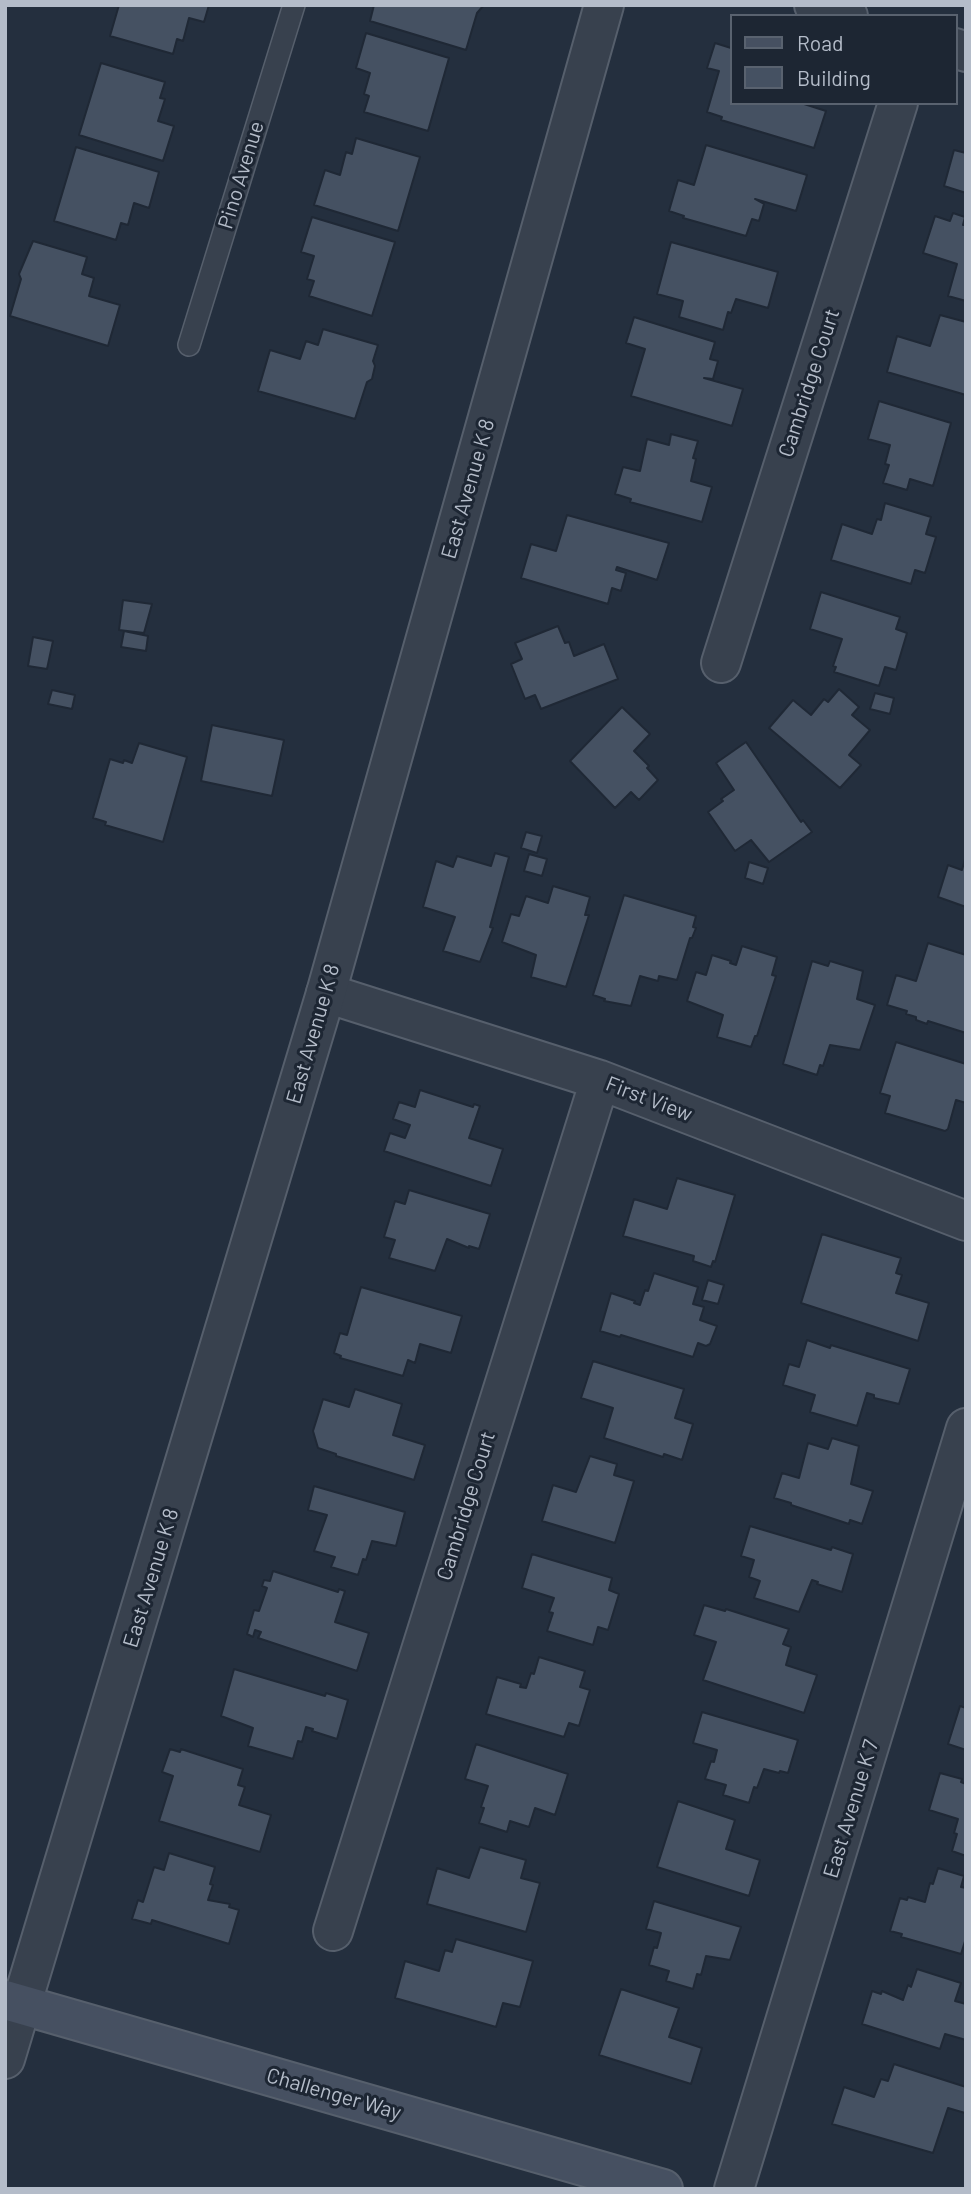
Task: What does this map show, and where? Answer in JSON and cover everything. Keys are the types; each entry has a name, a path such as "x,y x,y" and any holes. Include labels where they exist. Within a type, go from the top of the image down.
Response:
{"main road":[{"name":"Challenger Way","path":"14,2002 663,2189"}],"street":[{"name":"East Avenue K 8","path":"5,2059 14,2002 326,993 604,5"},
{"path":"814,5 842,14"},
{"name":"Cambridge Court","path":"720,663 897,105"},
{"name":"First View","path":"326,993 600,1080 966,1222"},
{"name":"Cambridge Court","path":"333,1931 600,1080"},
{"name":"East Avenue K 7","path":"734,2189 955,1505 966,1428"}],"lane":[{"name":"Pino Avenue","path":"189,345 294,5"}],"building":[{"path":"119,5 209,5 204,22 189,18 183,41 177,39 173,54 110,36"},
{"path":"374,5 484,5 477,13 466,50 370,21"},
{"path":"366,33 449,58 428,131 364,112 369,96 364,94 370,73 356,68"},
{"path":"715,43 730,48 730,105 807,105 826,111 814,148 721,120 722,117 707,112 719,71 707,68"},
{"path":"101,63 165,82 160,98 165,99 158,121 174,126 163,161 79,135"},
{"path":"356,138 420,157 398,231 314,205 325,170 340,175 346,152 352,154"},
{"path":"706,145 807,175 796,211 755,199 764,204 759,221 752,219 746,236 683,218 684,216 669,211 678,180 694,185"},
{"path":"76,147 159,172 149,208 134,203 128,225 121,223 116,240 54,221"},
{"path":"954,150 966,153 966,193 944,186"},
{"path":"953,213 965,217 966,301 948,296 957,264 923,253 935,216 950,221"},
{"path":"312,217 395,242 372,316 309,296 314,281 307,279 314,256 301,252"},
{"path":"33,241 87,257 82,274 94,278 89,296 120,305 108,346 10,316 21,279 19,274"},
{"path":"671,242 778,272 768,308 736,299 731,313 728,312 723,330 679,317 683,301 657,294"},
{"path":"940,315 966,322 966,395 887,372 897,336 930,346"},
{"path":"634,317 715,342 710,359 718,361 713,379 704,378 743,389 732,426 631,396 645,349 626,343"},
{"path":"323,329 378,345 373,361 375,366 372,379 367,382 355,419 258,391 270,350 300,359 306,341 318,345"},
{"path":"879,401 951,423 933,486 910,479 907,490 883,483 889,465 885,464 890,445 868,439"},
{"path":"671,434 698,441 691,481 712,487 702,522 630,502 631,499 615,494 623,467 640,471 647,439 669,445"},
{"path":"885,503 931,517 926,534 936,537 925,573 915,570 911,584 831,560 842,524 872,534 877,519 881,520"},
{"path":"567,515 669,543 657,580 617,567 616,570 626,573 621,591 612,588 608,604 521,578 531,544 556,551"},
{"path":"821,592 900,617 896,629 907,633 896,670 885,667 879,686 834,672 836,667 833,666 842,639 810,629"},
{"path":"123,600 152,604 144,633 119,630"},
{"path":"558,626 565,643 569,642 574,656 604,644 618,679 541,709 535,695 525,699 511,664 522,659 515,643"},
{"path":"124,631 148,636 146,651 121,647"},
{"path":"33,637 53,641 47,669 28,666"},
{"path":"839,689 859,707 852,715 870,730 849,755 861,765 840,788 769,728 793,700 811,715 824,699 828,702"},
{"path":"52,690 75,695 72,709 48,704"},
{"path":"875,693 894,698 890,714 870,709"},
{"path":"622,707 650,734 634,751 658,780 639,800 631,792 615,808 570,761"},
{"path":"212,725 284,740 272,796 201,781"},
{"path":"746,742 801,822 803,820 812,832 769,862 751,840 735,851 708,812 734,790 716,763"},
{"path":"139,743 187,757 163,842 105,825 106,822 93,818 110,759 132,763"},
{"path":"526,832 542,836 537,853 521,848"},
{"path":"495,853 509,857 490,927 493,928 480,962 443,951 455,917 423,907 436,861 453,867 457,856 491,866"},
{"path":"529,854 547,859 542,876 524,871"},
{"path":"966,856 966,907 938,897 948,865 962,870"},
{"path":"749,862 768,868 763,884 745,878"},
{"path":"553,886 590,897 585,915 589,915 566,987 531,977 536,955 502,942 511,914 519,916 526,896 548,903"},
{"path":"624,895 696,916 693,927 696,928 690,938 677,980 659,976 658,981 640,976 631,1006 604,1001 605,999 593,995"},
{"path":"928,943 966,955 966,1033 928,1021 927,1024 906,1014 907,1011 887,1005 896,975 916,981"},
{"path":"742,946 777,957 772,975 776,976 751,1047 717,1037 723,1015 687,1001 696,972 706,975 712,955 736,965"},
{"path":"812,961 828,966 830,961 863,971 857,999 875,1005 860,1050 830,1045 817,1075 783,1064"},
{"path":"896,1042 966,1064 966,1103 956,1100 948,1129 945,1131 885,1113 890,1096 880,1093"},
{"path":"420,1090 473,1107 474,1104 480,1106 469,1138 503,1149 491,1186 384,1151 390,1133 405,1138 410,1125 393,1119 399,1102 415,1107"},
{"path":"677,1178 735,1195 715,1262 713,1261 711,1267 693,1261 694,1256 623,1236 634,1199 667,1209"},
{"path":"409,1190 490,1214 479,1249 447,1239 435,1271 389,1258 395,1240 384,1237 395,1201 405,1204"},
{"path":"822,1234 901,1258 896,1273 902,1275 896,1293 929,1303 918,1341 801,1303"},
{"path":"654,1273 698,1287 693,1304 704,1307 700,1320 717,1326 710,1344 706,1346 698,1343 693,1357 600,1331 611,1293 640,1305"},
{"path":"708,1280 724,1285 718,1304 702,1300"},
{"path":"361,1287 462,1316 451,1353 420,1344 415,1363 408,1360 403,1376 340,1358 341,1356 334,1353 340,1333 347,1335"},
{"path":"807,1340 910,1369 899,1404 874,1398 874,1395 867,1393 857,1426 810,1412 815,1395 783,1385 789,1364 799,1367"},
{"path":"593,1361 684,1389 675,1418 693,1424 682,1460 664,1454 663,1457 604,1438 613,1408 581,1398"},
{"path":"355,1389 402,1404 393,1435 425,1445 414,1480 318,1448 313,1431 323,1399 349,1407"},
{"path":"832,1438 859,1446 851,1484 873,1491 862,1524 850,1520 849,1524 774,1498 782,1473 799,1478 808,1443 828,1449"},
{"path":"590,1456 617,1464 614,1475 634,1481 615,1543 542,1521 553,1485 576,1492"},
{"path":"314,1486 405,1512 396,1546 372,1541 358,1575 331,1567 335,1557 314,1551 327,1515 308,1510"},
{"path":"750,1526 853,1554 842,1592 812,1580 799,1612 754,1598 760,1581 749,1577 754,1560 741,1556"},
{"path":"532,1554 612,1578 609,1590 619,1594 608,1630 598,1627 593,1645 547,1631 553,1613 549,1612 554,1598 522,1588"},
{"path":"273,1571 338,1592 339,1589 345,1591 335,1622 369,1633 357,1671 258,1638 261,1632 255,1630 253,1637 247,1634 254,1610 259,1611 267,1588 262,1586 264,1580 270,1581"},
{"path":"704,1605 725,1611 726,1609 789,1629 783,1644 791,1647 786,1665 817,1675 804,1713 703,1680 716,1642 694,1635"},
{"path":"539,1657 585,1671 580,1687 590,1690 579,1726 569,1723 564,1737 486,1714 497,1677 526,1688"},
{"path":"234,1669 325,1696 326,1693 348,1700 337,1739 306,1727 302,1742 298,1741 293,1759 248,1746 253,1728 221,1716"},
{"path":"960,1706 966,1708 966,1750 948,1744"},
{"path":"702,1712 798,1740 788,1773 764,1769 749,1803 723,1795 726,1785 705,1779 717,1750 693,1743"},
{"path":"476,1744 568,1774 555,1815 535,1808 529,1827 510,1821 507,1832 479,1823 488,1786 465,1779"},
{"path":"170,1749 180,1752 181,1749 243,1769 238,1785 245,1787 239,1805 271,1815 260,1852 159,1821 173,1776 162,1772"},
{"path":"940,1773 962,1779 961,1782 966,1784 966,1856 952,1851 958,1819 929,1810"},
{"path":"678,1801 735,1820 726,1849 760,1860 749,1896 657,1867"},
{"path":"480,1847 526,1860 521,1878 540,1883 526,1932 427,1904 437,1868 469,1878"},
{"path":"169,1853 215,1867 208,1900 230,1904 229,1907 239,1910 229,1944 152,1920 151,1924 132,1919 138,1900 143,1902 154,1867 164,1870"},
{"path":"938,1868 964,1876 961,1887 966,1888 966,1938 961,1954 901,1937 902,1934 890,1931 900,1898 907,1900 908,1897 925,1902 930,1883 933,1884"},
{"path":"654,1901 741,1927 730,1960 706,1956 701,1975 697,1974 693,1989 666,1981 669,1971 649,1965 661,1933 646,1929"},
{"path":"456,1939 533,1961 520,2007 503,2003 496,2027 395,1998 405,1961 439,1971 445,1950 452,1952"},
{"path":"917,1969 961,1983 955,2001 966,2004 966,2040 945,2034 940,2049 862,2024 872,1991 881,1994 882,1991 903,2000"},
{"path":"621,1989 679,2008 669,2037 702,2048 691,2084 599,2055"},
{"path":"894,2064 966,2087 965,2113 948,2108 933,2153 832,2124 844,2087 874,2097 881,2079 888,2081"}]}
